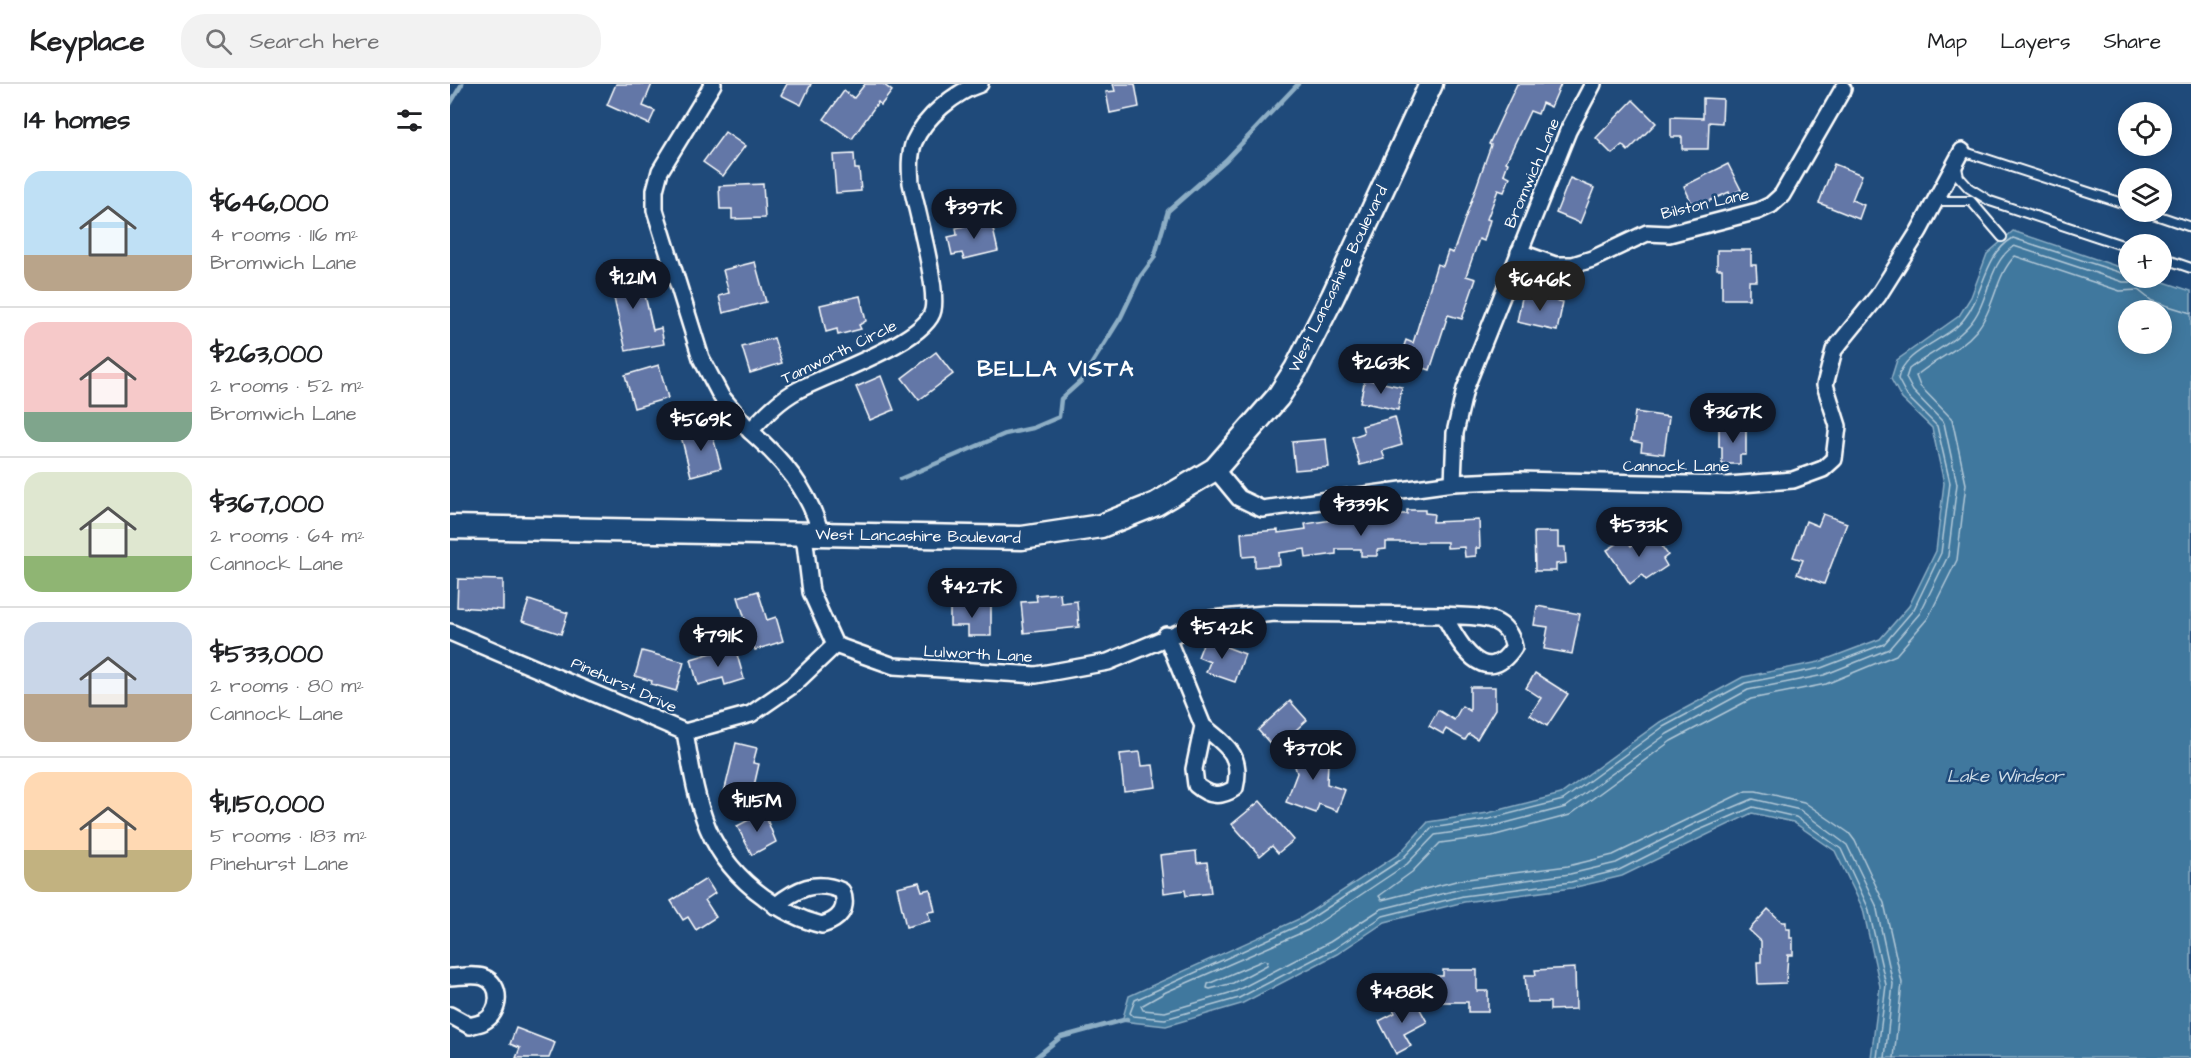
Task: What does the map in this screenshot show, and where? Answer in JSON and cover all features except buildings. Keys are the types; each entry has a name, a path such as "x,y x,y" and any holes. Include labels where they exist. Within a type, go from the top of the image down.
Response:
{"main road":[{"name":"West Lancashire Boulevard","path":"450,527 1022,538 1101,526 1156,504 1215,469 1278,397 1296,369 1333,296 1431,84"}],"street":[{"path":"713,84 660,171 655,190 655,210 701,358 721,396 750,431 790,470 818,522 812,535 811,592 835,645"},
{"name":"Tamworth Circle","path":"750,431 776,403 797,390 911,337 930,320 934,297 911,183 910,165 914,142 932,117 948,102 966,89 980,84"},
{"name":"Bromwich Lane","path":"1453,483 1455,433 1465,389 1568,131 1593,84"},
{"name":"Bilston Lane","path":"1519,252 1554,265 1573,265 1592,259 1647,233 1669,234 1758,211 1771,205 1782,195 1843,89"},
{"name":"Cannock Lane","path":"1215,469 1239,498 1262,509 1453,483 1519,480 1728,485 1793,480 1823,469 1834,459 1838,426 1825,385 1834,350 1878,296 1959,156"},
{"name":"Lulworth Lane","path":"835,645 894,666 1036,675 1108,662 1166,635 1211,619 1275,613 1444,615 1488,619 1502,623 1511,634 1514,647 1506,659 1496,665 1478,663 1468,654 1444,615"},
{"name":"Pinehurst Drive","path":"450,632 686,732 751,714 793,685 835,645"},
{"path":"1166,635 1203,726"},
{"path":"686,732 695,794 715,846 739,879 775,906"},
{"path":"450,977 483,977 495,985 498,995 494,1010 484,1022 470,1026 450,1016"}],"lane":[{"path":"2118,202 1959,156 1959,177 1969,188 1990,201 2118,244"},
{"path":"1935,201 1971,201 2002,237"},
{"path":"2172,221 2191,227"},
{"path":"2172,261 2191,268"}],"water":[{"name":"Lake Windsor","path":"2013,231 2118,267 2118,288 2172,288 2172,285 2191,291 2191,1058 1871,1058 1880,986 1863,909 1835,851 1793,822 1752,813 1622,876 1572,888 1464,902 1385,922 1337,954 1241,1004 1166,1026 1122,1021 1129,996 1301,918 1399,854 1428,822 1488,813 1561,794 1660,722 1743,677 1819,662 1880,639 1909,606 1936,551 1944,483 1932,428 1902,399 1891,379 1897,360 1959,316 1971,297 1987,254"}],"waterway":[{"path":"450,104 462,84"},
{"path":"900,479 1005,434 1033,428 1059,417 1061,399 1081,381 1121,317 1140,277 1154,258 1168,211 1226,160 1298,84"},
{"path":"1035,1058 1061,1037 1127,1019"}],"district":[{"name":"BELLA VISTA","path":"1056,369"}]}
